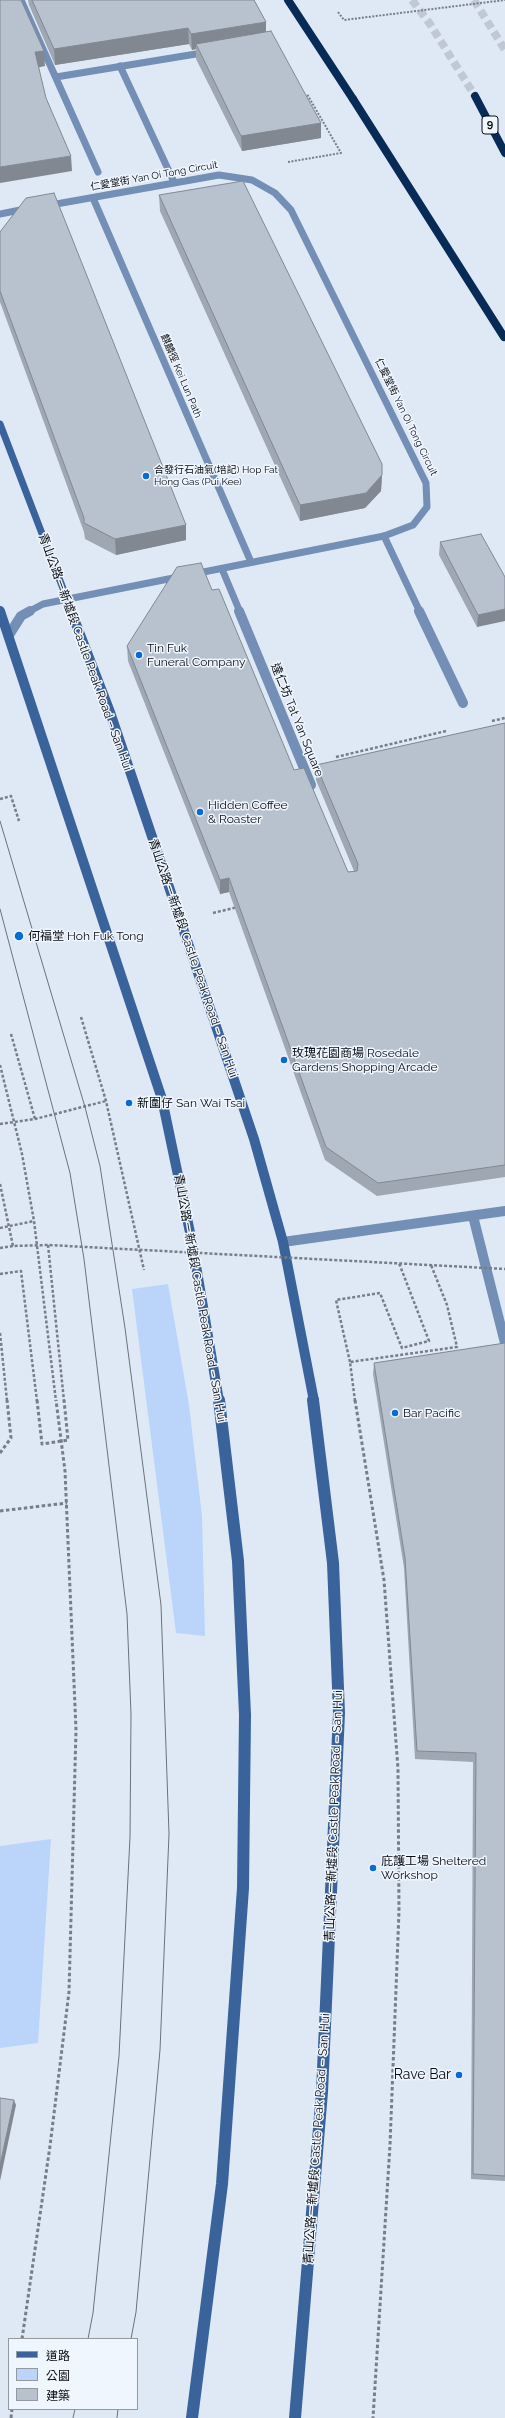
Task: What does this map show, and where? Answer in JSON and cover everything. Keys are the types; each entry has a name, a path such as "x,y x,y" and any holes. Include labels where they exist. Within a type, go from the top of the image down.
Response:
{"highway":[{"path":"288,0 353,98 504,337"},
{"name":"9","path":"475,96 505,154"}],"main road":[{"name":"青山公路－新墟段 Castle Peak Road – San Hui","path":"0,424 110,712 254,1139 283,1242 316,1412 333,1563 339,1713 322,2092 295,2418"},
{"name":"青山公路－新墟段 Castle Peak Road – San Hui","path":"0,610 162,1099 192,1242 218,1390 238,1561 246,1714 243,1888 222,2184 192,2418"}],"street":[{"path":"21,0 98,172"},
{"path":"56,77 214,51"},
{"path":"120,66 174,182"},
{"name":"仁愛堂街 Yan Oi Tong Circuit","path":"0,214 219,175 252,180 275,193 291,210 426,483 427,506 413,525 384,536 43,604 21,616 9,635"},
{"name":"麒麟徑 Kei Lun Path","path":"93,198 251,562"},
{"path":"384,536 463,703"},
{"name":"達仁坊 Tat Yan Square","path":"222,568 315,794"},
{"path":"283,1242 505,1211"},
{"path":"473,1216 505,1343"}],"path":[{"path":"336,9 344,20 504,0"},
{"path":"287,162 341,153 306,91"},
{"path":"486,722 505,718"},
{"path":"302,765 450,730"},
{"path":"0,799 12,796 18,821"},
{"path":"213,913 244,906"},
{"path":"81,1017 106,1101 130,1201 144,1270"},
{"path":"11,1034 36,1119"},
{"path":"0,1065 15,1121 34,1221 65,1471 76,1730 69,1992 50,2146 22,2338"},
{"path":"0,1124 36,1119 106,1101"},
{"path":"0,1184 12,1246"},
{"path":"0,1228 34,1221"},
{"path":"0,1274 21,1271 42,1444 68,1440 48,1245"},
{"path":"0,1248 12,1246 48,1245 505,1269"},
{"path":"373,2418 390,2145 399,1911 398,1769 384,1580 357,1420 350,1362 336,1300 380,1292 402,1348 429,1341 399,1263"},
{"path":"350,1362 456,1347 447,1306 431,1265"},
{"path":"0,1333 11,1438 0,1453"},
{"path":"0,1511 67,1503"}],"green space":[{"path":"168,1284 189,1405 202,1516 205,1636 176,1633 132,1289"},
{"path":"51,1839 38,2043 0,2048 0,1846"}],"building":[{"path":"0,0 21,0 44,51 35,52 46,98 71,156 0,167"},
{"path":"32,0 254,0 266,22 191,34 188,28 54,49"},
{"path":"271,31 321,123 241,136 196,44"},
{"path":"243,181 382,464 382,475 366,493 300,505 159,195"},
{"path":"54,193 186,525 115,539 84,523 84,518 0,291 0,232 26,198"},
{"path":"481,534 505,577 505,609 478,615 440,542"},
{"path":"201,563 212,590 219,589 294,770 304,768 348,872 357,871 358,864 316,765 505,723 505,1165 378,1183 326,1147 229,878 220,880 127,646 177,567"},
{"path":"505,1343 505,2176 473,2174 476,1753 417,1751 405,1558 374,1363"},
{"path":"0,2098 14,2100 0,2165"}],"tunnel":[{"path":"412,0 430,24 475,96"},
{"path":"474,0 505,50"}],"tram line":[{"path":"0,821 85,1107 100,1166 125,1328 161,1605 169,1834 160,2050 136,2312 131,2338"},
{"path":"0,909 70,1173 84,1259 127,1614 131,1714 130,1837 119,2056 93,2313 88,2338"},
{"path":"73,2418 75,2410"},
{"path":"117,2418 118,2410"}],"place":[{"name":"合發行石油氣(培記) Hop Fat Hong Gas (Pui Kee)","path":"146,476"},
{"name":"Tin Fuk Funeral Company","path":"139,655"},
{"name":"Hidden Coffee & Roaster","path":"200,812"},
{"name":"何福堂 Hoh Fuk Tong","path":"19,936"},
{"name":"玫瑰花園商場 Rosedale Gardens Shopping Arcade","path":"284,1060"},
{"name":"新圍仔 San Wai Tsai","path":"129,1103"},
{"name":"Bar Pacific","path":"395,1413"},
{"name":"庇護工場 Sheltered Workshop","path":"373,1868"},
{"name":"Rave Bar","path":"459,2075"}]}
